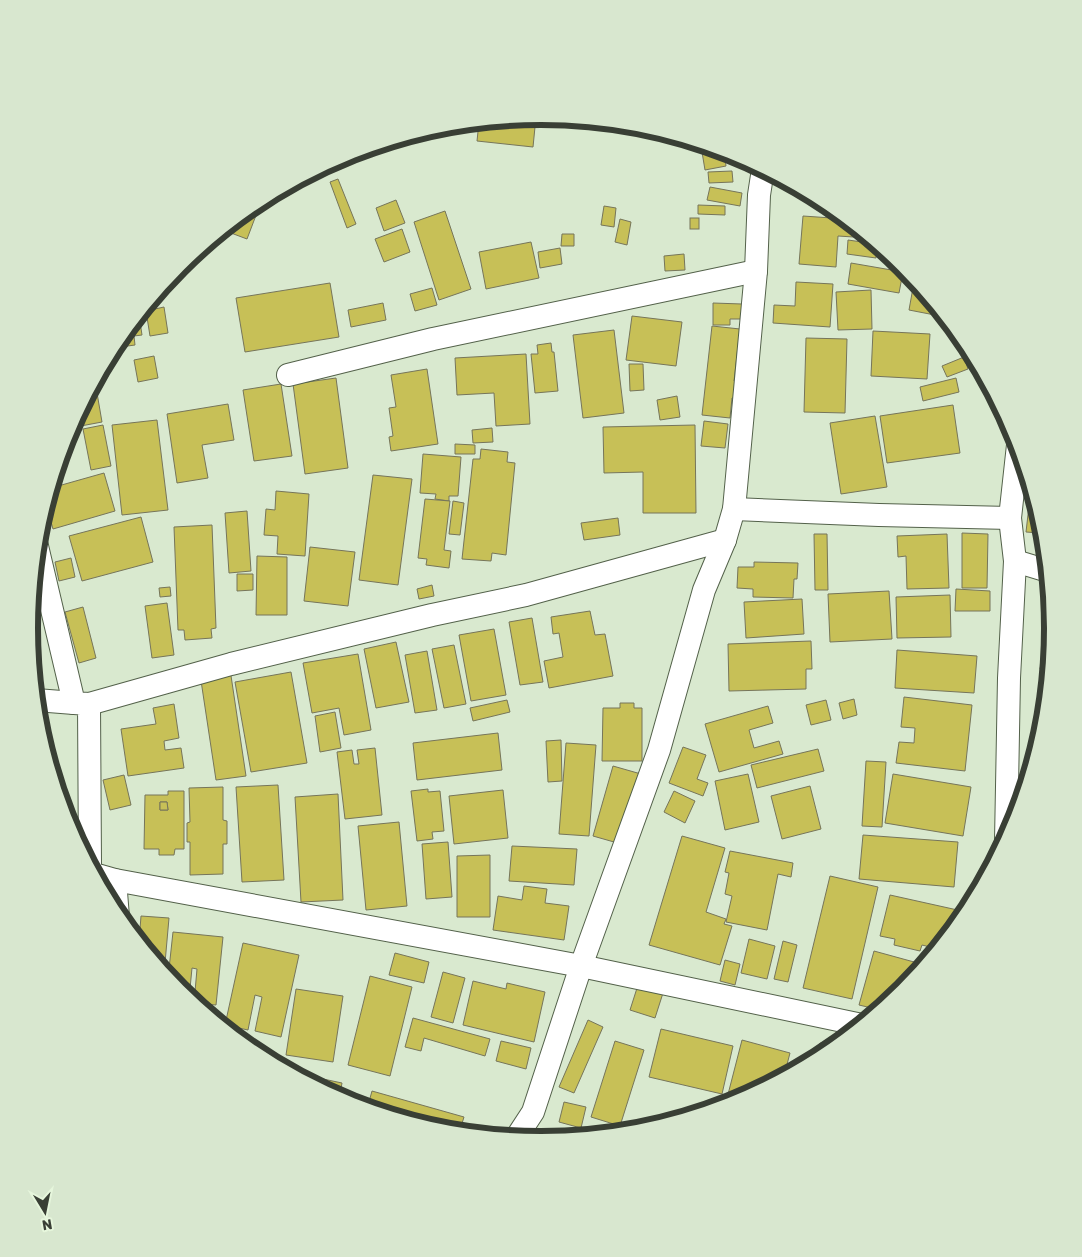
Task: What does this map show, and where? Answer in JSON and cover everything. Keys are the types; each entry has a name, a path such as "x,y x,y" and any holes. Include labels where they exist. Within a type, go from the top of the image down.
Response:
{"street":[{"path":"520,1131 533,1112 581,966 659,750 704,590 725,540 734,509 756,271 759,195 762,176"},
{"path":"288,374 433,339 756,271"},
{"path":"1006,820 1009,678 1015,561 1010,518 1016,462"},
{"path":"734,509 1010,518"},
{"path":"43,701 82,704 230,664 432,615 526,596 725,540"},
{"path":"1015,561 1041,569"},
{"path":"42,563 82,704 89,852"},
{"path":"105,877 581,966 854,1023"}],"building":[{"path":"535,125 533,147 477,141 478,129"},
{"path":"702,152 725,160 726,166 705,170"},
{"path":"732,171 733,182 709,183 708,172"},
{"path":"338,179 356,224 347,228 330,182"},
{"path":"710,187 742,193 740,206 707,200"},
{"path":"396,200 405,223 384,231 376,208"},
{"path":"698,205 725,206 725,215 698,214"},
{"path":"604,206 616,208 614,227 601,225"},
{"path":"445,211 471,289 439,300 414,222"},
{"path":"257,213 247,239 230,233"},
{"path":"803,216 832,218 858,237 838,236 836,267 799,264"},
{"path":"690,218 699,218 699,229 690,229"},
{"path":"620,219 631,222 627,245 615,242"},
{"path":"402,229 410,252 384,262 375,239"},
{"path":"562,234 574,234 574,246 561,246"},
{"path":"848,240 864,242 876,253 876,258 847,254"},
{"path":"531,242 539,278 486,289 479,252"},
{"path":"560,248 562,264 540,268 538,252"},
{"path":"684,254 685,270 665,271 664,256"},
{"path":"851,263 896,271 902,277 899,293 848,284"},
{"path":"796,282 833,284 830,327 773,323 774,305 795,306"},
{"path":"330,283 339,337 245,352 236,298"},
{"path":"432,288 437,305 415,311 410,294"},
{"path":"913,289 934,315 909,310"},
{"path":"871,290 872,329 838,330 836,292"},
{"path":"383,303 386,320 351,327 348,310"},
{"path":"713,303 742,304 741,319 730,319 730,325 713,325"},
{"path":"164,307 168,333 150,336 147,316 152,310"},
{"path":"632,316 682,322 676,366 626,360"},
{"path":"140,324 142,335 134,336 135,345 124,347"},
{"path":"712,326 740,329 734,381 737,382 735,398 732,398 730,418 702,415"},
{"path":"614,330 624,413 583,418 573,335"},
{"path":"873,331 930,334 927,379 871,376"},
{"path":"806,338 847,339 845,413 804,412"},
{"path":"551,343 552,352 554,352 558,391 535,393 531,354 538,354 537,345"},
{"path":"526,354 530,424 496,426 494,393 457,395 455,358"},
{"path":"154,356 158,378 138,382 134,360"},
{"path":"964,357 968,369 947,377 942,366"},
{"path":"629,364 643,364 644,390 630,391"},
{"path":"427,369 438,444 391,451 389,437 393,436 389,408 396,407 391,375"},
{"path":"336,378 348,468 305,474 293,384"},
{"path":"956,378 959,392 923,401 920,387"},
{"path":"281,384 292,456 254,461 243,390"},
{"path":"96,393 102,422 80,426 89,406"},
{"path":"677,396 680,417 660,420 657,400"},
{"path":"228,404 234,440 202,445 208,478 177,483 167,414"},
{"path":"953,405 960,453 887,463 880,416"},
{"path":"875,416 887,487 841,494 830,423"},
{"path":"157,420 168,510 122,515 112,425"},
{"path":"704,421 728,424 725,448 701,446"},
{"path":"103,425 111,466 91,470 83,429"},
{"path":"695,425 696,513 643,513 643,472 604,473 603,427"},
{"path":"492,428 493,442 473,443 472,430"},
{"path":"455,444 475,445 475,454 455,454"},
{"path":"481,449 508,452 507,462 515,463 506,555 492,553 491,561 462,559 473,459 480,459"},
{"path":"423,454 461,457 458,496 449,496 449,501 435,499 436,494 420,493"},
{"path":"104,473 115,511 53,529 50,518 59,486"},
{"path":"373,475 412,479 398,585 359,580"},
{"path":"276,491 309,494 305,556 277,554 278,536 264,535 266,509 275,510"},
{"path":"425,499 450,501 444,550 451,551 449,568 426,565 427,559 418,558"},
{"path":"453,501 464,503 460,535 449,534"},
{"path":"1029,506 1035,533 1026,532"},
{"path":"247,511 251,571 229,573 225,513"},
{"path":"141,517 153,562 82,581 69,536"},
{"path":"618,518 620,535 584,540 581,523"},
{"path":"212,525 216,628 211,629 212,638 185,640 184,630 178,630 174,527"},
{"path":"962,533 988,534 987,588 962,588"},
{"path":"814,534 827,534 828,590 815,590"},
{"path":"947,534 949,588 907,589 906,556 898,557 897,536"},
{"path":"310,547 355,552 348,606 304,601"},
{"path":"257,556 287,557 287,615 256,615"},
{"path":"71,558 75,577 59,581 55,562"},
{"path":"754,562 798,563 797,579 794,579 793,598 753,597 753,589 737,588 738,567 754,567"},
{"path":"237,574 253,574 253,590 237,591"},
{"path":"432,585 434,596 419,599 417,589"},
{"path":"170,587 171,596 160,597 159,588"},
{"path":"956,589 990,591 990,611 955,611"},
{"path":"889,591 892,639 830,642 828,594"},
{"path":"950,595 951,637 897,638 896,597"},
{"path":"802,599 804,634 746,638 744,602"},
{"path":"167,603 174,655 152,658 145,606"},
{"path":"83,607 96,658 79,663 65,612"},
{"path":"590,611 595,635 605,634 613,676 549,688 544,661 563,657 559,633 553,634 551,617"},
{"path":"532,618 543,682 520,685 509,622"},
{"path":"494,629 506,695 471,701 459,635"},
{"path":"811,641 812,669 806,669 806,689 729,691 728,644"},
{"path":"396,642 409,702 376,708 364,649"},
{"path":"454,645 466,704 444,708 432,649"},
{"path":"897,650 977,656 974,693 895,688"},
{"path":"427,651 437,710 415,713 405,655"},
{"path":"358,654 371,730 344,735 339,708 312,713 303,663"},
{"path":"1043,654 1042,669 1040,669"},
{"path":"230,669 246,776 216,780 200,674"},
{"path":"291,672 307,763 251,772 235,682"},
{"path":"904,697 972,705 965,771 896,763 899,742 914,743 915,728 901,727"},
{"path":"854,699 857,715 843,719 839,703"},
{"path":"507,700 510,712 473,721 470,708"},
{"path":"826,700 831,720 811,725 806,705"},
{"path":"620,703 634,703 634,708 642,708 642,761 602,761 603,708 620,708"},
{"path":"174,704 179,738 164,741 165,750 181,748 184,768 128,776 121,729 156,724 153,708"},
{"path":"768,706 773,723 749,730 754,748 779,741 783,754 719,772 705,724"},
{"path":"335,712 341,748 320,752 315,716"},
{"path":"498,733 502,770 417,780 413,743"},
{"path":"561,740 562,781 548,782 546,741"},
{"path":"566,743 596,745 589,836 559,834"},
{"path":"683,747 706,755 697,779 708,783 703,796 669,783"},
{"path":"375,748 382,815 345,819 337,752 352,750 354,764 359,764 357,750"},
{"path":"818,749 824,771 757,788 751,765"},
{"path":"866,761 886,762 882,827 862,826"},
{"path":"613,766 641,774 621,844 593,836"},
{"path":"748,774 759,822 725,830 715,781"},
{"path":"893,774 971,787 963,836 885,823"},
{"path":"124,775 131,805 110,810 103,780"},
{"path":"278,785 284,880 242,882 236,787"},
{"path":"810,786 821,829 782,839 771,796"},
{"path":"223,787 223,820 227,821 227,844 223,844 223,874 190,875 190,842 187,842 187,823 190,822 189,788"},
{"path":"428,789 428,792 440,791 444,831 432,832 433,839 417,841 411,791"},
{"path":"503,790 508,838 454,844 449,796"},
{"path":"168,791 184,791 184,849 175,849 174,855 159,855 159,849 144,849 145,795 168,795","holes":["160,802 167,802 168,810 160,810"]},
{"path":"674,791 695,801 685,823 664,812"},
{"path":"338,794 343,900 301,902 295,797"},
{"path":"160,802 167,802 168,810 160,810"},
{"path":"399,822 407,906 366,910 358,826"},
{"path":"863,835 958,842 954,887 859,879"},
{"path":"682,836 725,848 706,912 726,919 724,924 732,926 720,965 649,945"},
{"path":"448,842 452,897 426,899 422,844"},
{"path":"512,846 577,849 574,885 509,881"},
{"path":"730,851 793,863 791,877 778,874 767,930 726,922 732,896 725,894 729,873 725,872"},
{"path":"490,855 490,917 457,917 457,856"},
{"path":"830,876 878,887 852,999 803,988"},
{"path":"524,886 547,889 545,903 569,906 564,940 493,930 498,896 522,900"},
{"path":"890,895 958,910 930,947 922,945 920,951 894,945 895,939 880,936"},
{"path":"141,916 169,918 165,963 162,960 140,932"},
{"path":"173,932 223,937 216,1005 206,1004 195,994 197,969 192,968 190,990 169,968"},
{"path":"749,939 775,946 767,979 741,973"},
{"path":"783,941 797,945 788,982 774,979"},
{"path":"243,943 299,955 281,1037 255,1031 262,997 255,995 248,1030 232,1027 226,1021"},
{"path":"874,951 917,963 872,1008 859,1005"},
{"path":"395,953 429,962 424,983 389,975"},
{"path":"725,960 740,964 735,985 720,981"},
{"path":"443,972 465,978 453,1023 431,1017"},
{"path":"370,976 412,987 390,1076 348,1065"},
{"path":"473,981 506,989 507,983 545,992 534,1042 463,1025"},
{"path":"638,985 663,993 655,1018 630,1010"},
{"path":"296,989 343,996 333,1062 286,1055"},
{"path":"413,1018 490,1039 485,1056 424,1038 421,1051 405,1047"},
{"path":"588,1020 603,1027 574,1093 559,1087"},
{"path":"661,1029 733,1046 722,1094 649,1077"},
{"path":"742,1040 790,1053 786,1069 727,1096"},
{"path":"501,1041 531,1048 526,1069 496,1061"},
{"path":"615,1041 644,1050 620,1126 591,1117"},
{"path":"311,1076 342,1083 341,1091"},
{"path":"372,1091 464,1117 461,1125 411,1115 369,1101"},
{"path":"564,1102 586,1107 581,1128 559,1122"}]}
